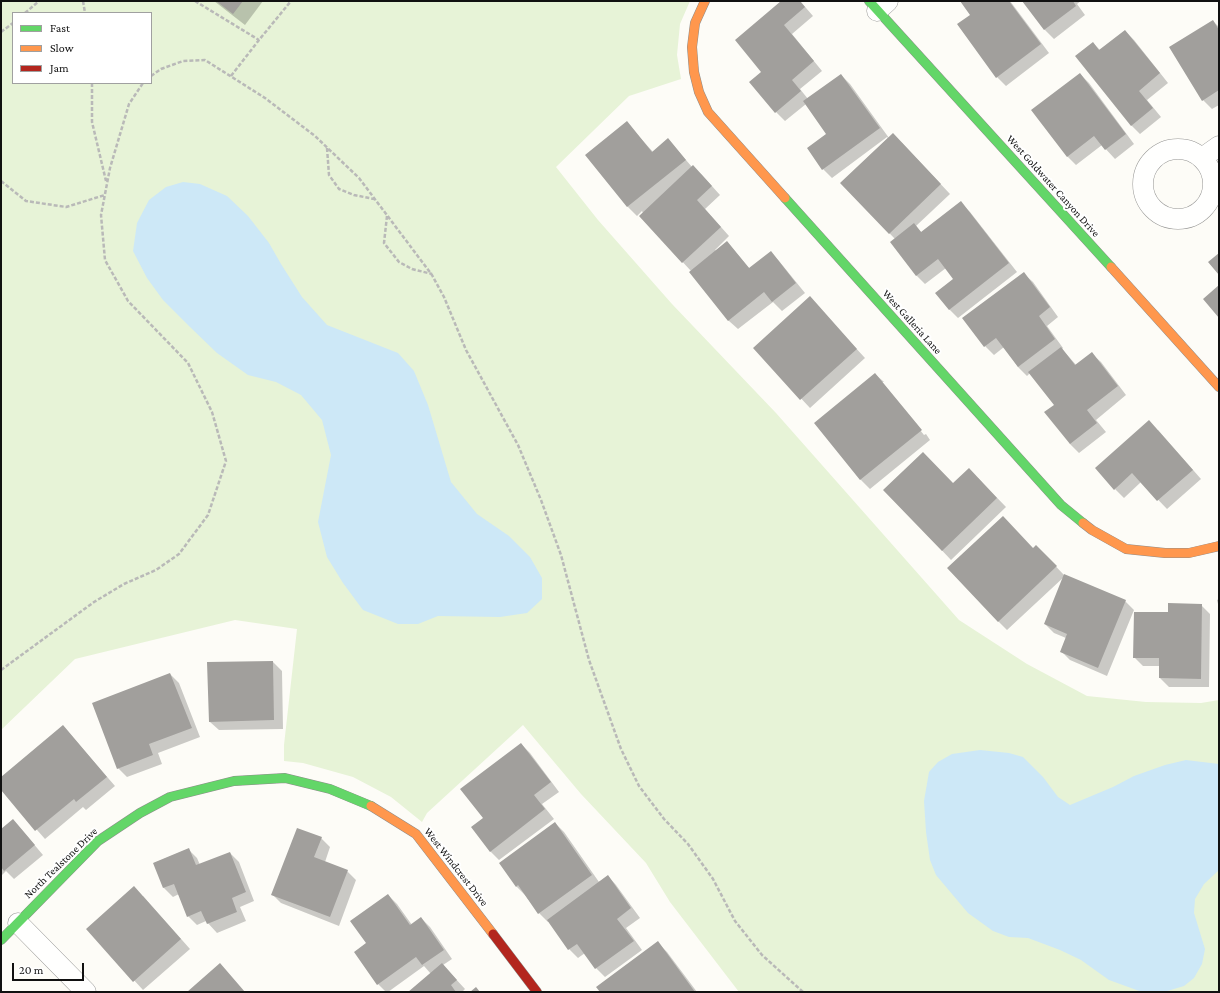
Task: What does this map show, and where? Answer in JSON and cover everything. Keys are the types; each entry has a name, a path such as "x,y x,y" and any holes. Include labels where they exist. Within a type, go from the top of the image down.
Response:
{"street":[{"name":"West Galleria Lane","path":"705,1 695,23 692,47 694,72 699,92 708,112 1061,505 1092,530 1126,549 1165,553 1189,553 1219,546"},
{"name":"West Goldwater Canyon Drive","path":"878,4 1219,387"},
{"path":"1202,158 1219,146"},
{"name":"West Windcrest Drive","path":"234,781 286,778 330,789 369,805 416,834 538,992"},
{"name":"North Tealstone Drive","path":"1,940 98,841 140,813 170,797 234,781"},
{"path":"18,923 86,992"}],"path":[{"path":"26,12 39,1"},
{"path":"83,1 85,12"},
{"path":"194,1 259,40"},
{"path":"231,76 291,1"},
{"path":"1,32 12,24"},
{"path":"152,75 161,68 183,61 205,60 271,103 315,136 359,178 432,275 444,296 466,350 518,445 541,500 561,555 589,660 621,749 639,786 664,819 688,844 713,879 735,921 762,955 803,992"},
{"path":"92,84 92,122 107,183"},
{"path":"1,670 94,602 124,584 156,570 179,554 208,515 226,461 212,412 188,363 128,301 105,260 101,215 110,168 129,104 142,84"},
{"path":"327,148 329,175 339,189 354,195 374,199"},
{"path":"1,181 26,201 66,207 105,195"},
{"path":"387,215 384,243 399,262 412,269 432,275"}],"green space":[{"path":"1,1 690,1 680,24 677,55 681,79 629,96 556,167 598,220 672,304 776,413 959,620 1027,664 1087,696 1146,702 1201,703 1219,700 1219,992 739,992 670,902 646,863 581,794 523,725 427,813 422,822 391,797 353,777 303,763 284,761 284,745 297,629 235,620 75,659 1,730"}],"water":[{"path":"183,182 200,184 227,196 248,216 269,243 302,297 327,325 398,353 414,371 428,405 451,482 477,514 509,536 530,557 542,578 542,599 527,613 500,617 438,616 418,624 398,624 363,610 343,583 327,557 318,522 331,455 322,420 301,395 276,382 248,375 217,353 163,300 147,278 133,251 137,223 149,200 166,187"},
{"path":"980,750 1009,753 1023,757 1043,777 1058,797 1070,805 1113,787 1134,776 1165,765 1186,760 1219,764 1219,870 1204,884 1195,899 1194,913 1205,949 1202,964 1194,978 1184,986 1164,992 1142,992 1109,980 1081,960 1060,950 1028,938 1009,937 993,931 968,913 936,875 930,860 924,801 929,772 938,762 952,754"}],"building":[{"path":"216,1 243,1 233,14"},
{"path":"781,1 800,1 805,7 784,25 814,61 792,80 801,91 775,113 749,82 761,72 735,40"},
{"path":"960,1 1009,1 1041,44 996,78 957,24 970,15"},
{"path":"1022,1 1073,1 1076,6 1044,30"},
{"path":"1213,20 1219,30 1219,90 1202,101 1169,47"},
{"path":"1125,30 1160,73 1139,91 1153,108 1131,126 1075,56 1093,42 1099,50"},
{"path":"1080,73 1126,134 1105,150 1094,136 1067,157 1031,110"},
{"path":"841,74 880,128 822,170 807,148 826,134 803,101"},
{"path":"627,121 652,152 668,138 686,160 627,207 585,155"},
{"path":"893,133 941,184 889,234 840,183"},
{"path":"693,165 712,186 697,200 721,227 682,263 639,216"},
{"path":"961,201 1009,263 949,310 935,293 953,279 938,259 916,276 890,242 914,223 921,232"},
{"path":"727,241 749,268 771,251 796,283 772,302 764,292 728,321 689,272"},
{"path":"1219,253 1219,275 1208,262"},
{"path":"1024,272 1050,307 1039,316 1055,339 1018,367 996,338 984,347 962,318"},
{"path":"1219,285 1219,318 1203,299"},
{"path":"810,296 857,349 800,400 753,348"},
{"path":"1061,347 1075,365 1092,352 1118,386 1087,410 1097,423 1070,444 1044,412 1054,405 1028,372"},
{"path":"875,373 922,430 860,480 814,423"},
{"path":"1149,420 1193,470 1157,501 1132,473 1114,490 1095,468"},
{"path":"923,452 953,483 969,468 997,498 942,551 883,490"},
{"path":"1003,516 1033,548 1036,545 1057,566 998,622 947,568"},
{"path":"1064,574 1126,600 1098,668 1060,652 1067,634 1044,624"},
{"path":"1168,603 1202,604 1201,679 1159,678 1159,658 1133,658 1134,612 1168,612"},
{"path":"273,661 274,720 209,722 207,662"},
{"path":"170,673 192,728 149,744 153,755 117,769 92,703"},
{"path":"63,725 107,777 76,802 74,799 35,831 1,790 1,777"},
{"path":"521,743 551,782 534,795 545,809 490,852 471,827 483,818 460,789"},
{"path":"13,819 35,845 4,871 1,867 1,829"},
{"path":"555,822 592,875 538,914 518,885 516,887 499,863"},
{"path":"297,828 322,837 314,857 348,870 330,917 271,895"},
{"path":"189,848 196,865 230,852 246,892 232,898 237,912 207,924 201,911 187,917 174,884 163,888 153,863"},
{"path":"608,875 631,908 617,919 634,941 595,969 577,944 568,950 547,920"},
{"path":"134,886 181,939 133,982 86,929"},
{"path":"388,894 410,925 421,917 444,950 422,965 416,957 377,985 354,952 366,943 350,921"},
{"path":"658,941 695,992 600,992 596,987"},
{"path":"220,963 245,992 187,992"},
{"path":"442,963 457,980 451,985 456,992 408,992"},
{"path":"476,987 480,992 470,992"}],"traffic: fast":[{"path":"869,1 1111,267"},
{"path":"785,198 1061,505 1083,523"},
{"path":"1,940 98,841 140,813 170,797 234,781 285,778 330,789 371,806"}],"traffic: slow":[{"path":"705,1 695,23 692,47 694,72 699,92 708,112 785,198"},
{"path":"1111,267 1219,387"},
{"path":"1083,523 1092,530 1126,549 1165,553 1189,553 1219,546"},
{"path":"371,806 416,834 493,934"}],"traffic: jam":[{"path":"493,934 537,992"}]}
